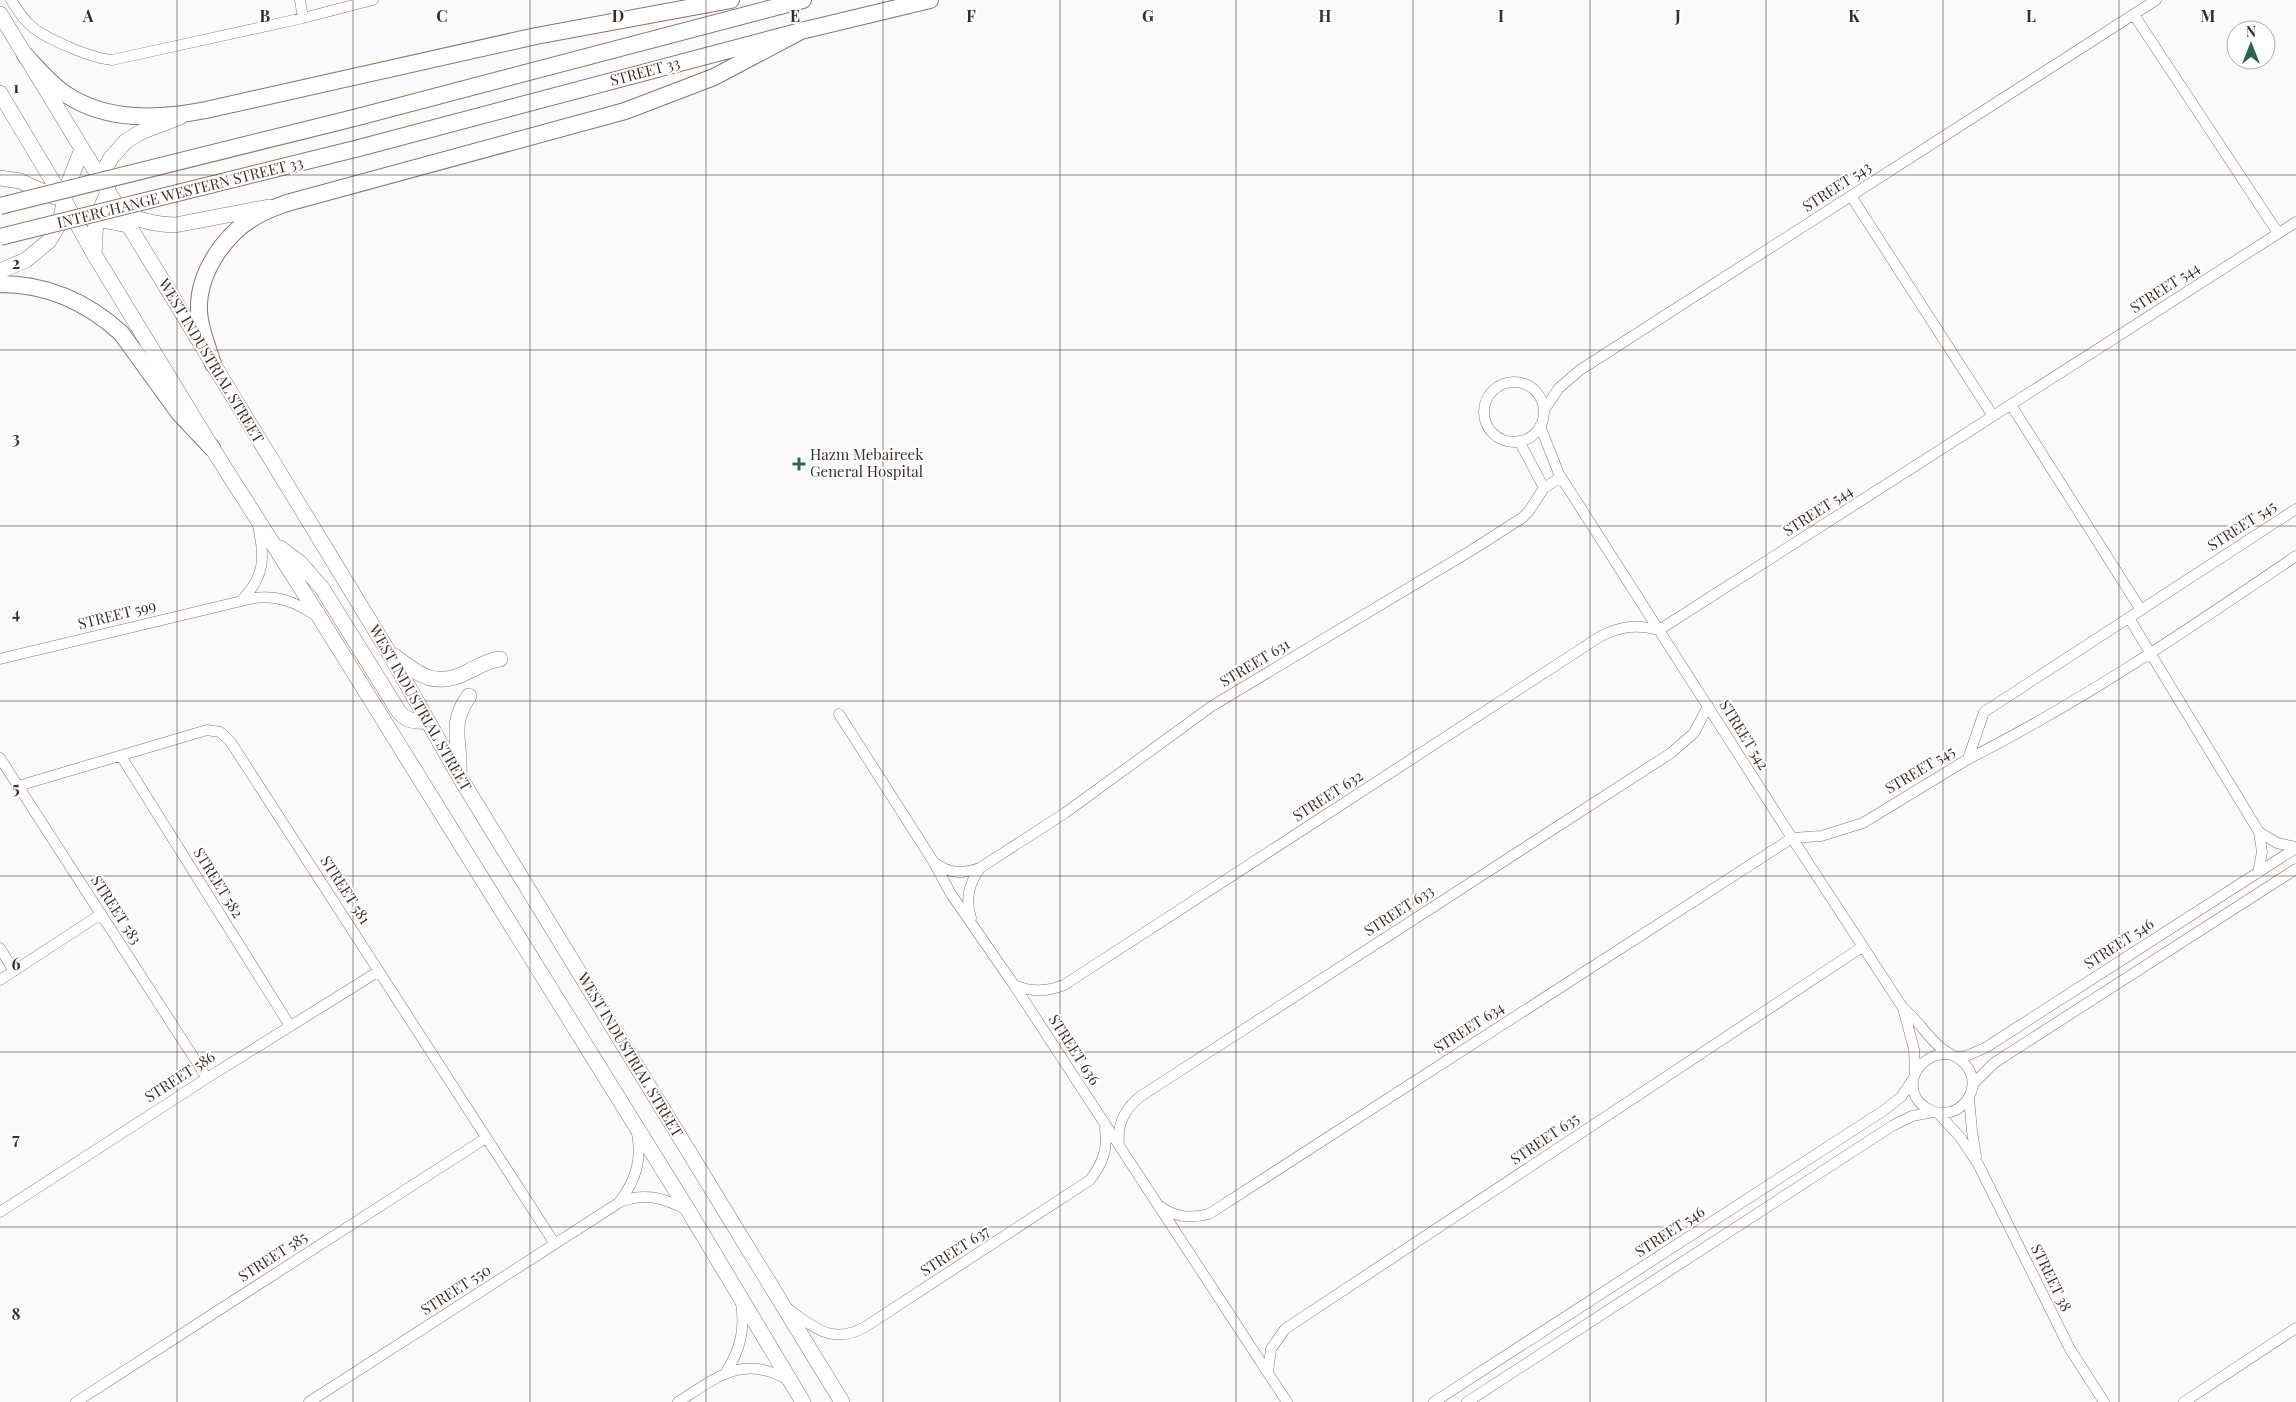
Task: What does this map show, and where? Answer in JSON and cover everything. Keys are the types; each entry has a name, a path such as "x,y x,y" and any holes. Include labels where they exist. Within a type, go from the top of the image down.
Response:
{"highway":[{"path":"25,55 66,95 91,108 123,115 188,114 536,36 731,0"},
{"name":"STREET 33","path":"354,118 803,0"},
{"name":"STREET 33","path":"360,148 801,31 930,0"},
{"path":"213,364 199,313 199,296 208,270 222,247 240,228 262,213 288,203 625,111 714,77 801,31"},
{"name":"INTERCHANGE WESTERN STREET 33","path":"0,206 354,118"},
{"name":"INTERCHANGE WESTERN STREET 33","path":"0,237 360,148"},
{"path":"0,284 28,286 58,293 85,306 110,323 121,333 179,413 212,448"}],"main road":[{"name":"WEST INDUSTRIAL STREET","path":"0,14 388,651 459,776 842,1402"},
{"path":"0,93 94,254 212,448 320,618 688,1210 803,1402"},
{"path":"94,254 96,219 108,192 106,167 119,147 141,132 188,114"},
{"path":"0,270 26,260 42,248 55,232 65,202 68,185 82,149"},
{"path":"48,175 68,185 108,192 130,216 160,224 175,225 288,203"},
{"path":"0,178 34,186 96,219 128,225"},
{"path":"270,540 300,563 322,588 399,712 407,719 419,722 424,714"},
{"path":"388,651 416,673 440,680 457,677 491,660 500,659"},
{"path":"459,776 456,724 461,709 469,696"},
{"path":"392,735 424,714"},
{"path":"392,735 407,719"}],"street":[{"path":"11,0 34,29 90,56 105,59 119,59 303,18 373,0"},
{"path":"300,0 303,18"},
{"name":"STREET 543","path":"1544,410 1559,388 1580,370 2156,0"},
{"path":"2134,15 2278,234"},
{"path":"1851,196 1993,416"},
{"name":"STREET 544","path":"1659,630 2296,222"},
{"path":"1505,384 1522,384 1537,394 1544,410 1540,426 1534,434 1519,441 1507,441 1499,438 1487,426 1484,409 1490,393 1505,384"},
{"path":"2011,405 2140,610"},
{"name":"STREET 542","path":"1540,426 1561,477 1862,947 1903,1008 1921,1024 1934,1042 1952,1056"},
{"path":"1519,441 1544,488 1561,477"},
{"name":"STREET 631","path":"933,861 943,869 956,873 980,868 1065,813 1212,706 1522,518 1529,511 1544,488"},
{"name":"STREET 545","path":"1792,838 1821,836 1863,823 1968,759 1984,712 2296,509"},
{"path":"242,600 255,584 262,564 262,541 256,518"},
{"path":"1968,759 1999,744 2152,654 2296,556"},
{"name":"STREET 599","path":"0,659 242,600 275,597 298,604 320,618"},
{"path":"2129,618 2259,832 2262,852 2258,873"},
{"name":"STREET 632","path":"1014,985 1026,990 1039,991 1052,990 1064,985 1601,636 1614,629 1629,626 1644,626 1659,630"},
{"name":"STREET 633","path":"1119,1146 1118,1134 1125,1112 1141,1096 1671,753 1694,733 1708,706"},
{"name":"STREET 636","path":"839,714 933,861 951,894 1014,985 1287,1402"},
{"name":"STREET 581","path":"18,786 207,730 220,732 230,741 555,1244"},
{"name":"STREET 582","path":"121,756 290,1026"},
{"name":"STREET 583","path":"0,758 207,1078"},
{"path":"2259,832 2277,843 2296,847"},
{"name":"STREET 634","path":"1158,1206 1167,1212 1188,1218 1209,1214 1792,838"},
{"name":"STREET 546","path":"1952,1056 1966,1056 1986,1048 2296,847"},
{"path":"973,924 968,910 968,895 972,880 980,868"},
{"path":"1973,1084 1994,1063 2296,869"},
{"path":"0,980 101,914"},
{"name":"STREET 635","path":"1268,1372 1271,1348 1285,1329 1862,947"},
{"path":"0,948 14,971"},
{"name":"STREET 586","path":"0,1212 207,1078 379,971"},
{"name":"STREET 542","path":"1903,1008 1914,1049 1914,1075"},
{"path":"1467,1402 1892,1126 1912,1116 1936,1112 1946,1113 1960,1108 1969,1098 1973,1084 1970,1071 1952,1056 1929,1057 1914,1075 1913,1086 1919,1102 1936,1112"},
{"name":"STREET 546","path":"1434,1402 1883,1112 1901,1097 1914,1075"},
{"name":"STREET 38","path":"1969,1098 1978,1164"},
{"name":"STREET 38","path":"1936,1112 1960,1137 1978,1164 2070,1349 2104,1402"},
{"name":"STREET 637","path":"782,1304 815,1328 827,1334 847,1334 865,1327 1090,1180 1099,1168 1105,1154 1105,1125"},
{"name":"STREET 550","path":"620,1202 636,1175 639,1159 635,1126"},
{"name":"STREET 585","path":"76,1402 486,1138"},
{"name":"STREET 550","path":"308,1402 620,1202 633,1197 647,1196 661,1198 688,1210"},
{"path":"726,1372 735,1358 741,1343 744,1327 740,1295"},
{"path":"2184,1402 2296,1328"},
{"path":"678,1402 726,1372 753,1368 779,1375 790,1382"}],"place":[{"name":"Hazm Mebaireek General Hospital","path":"799,464"}]}
